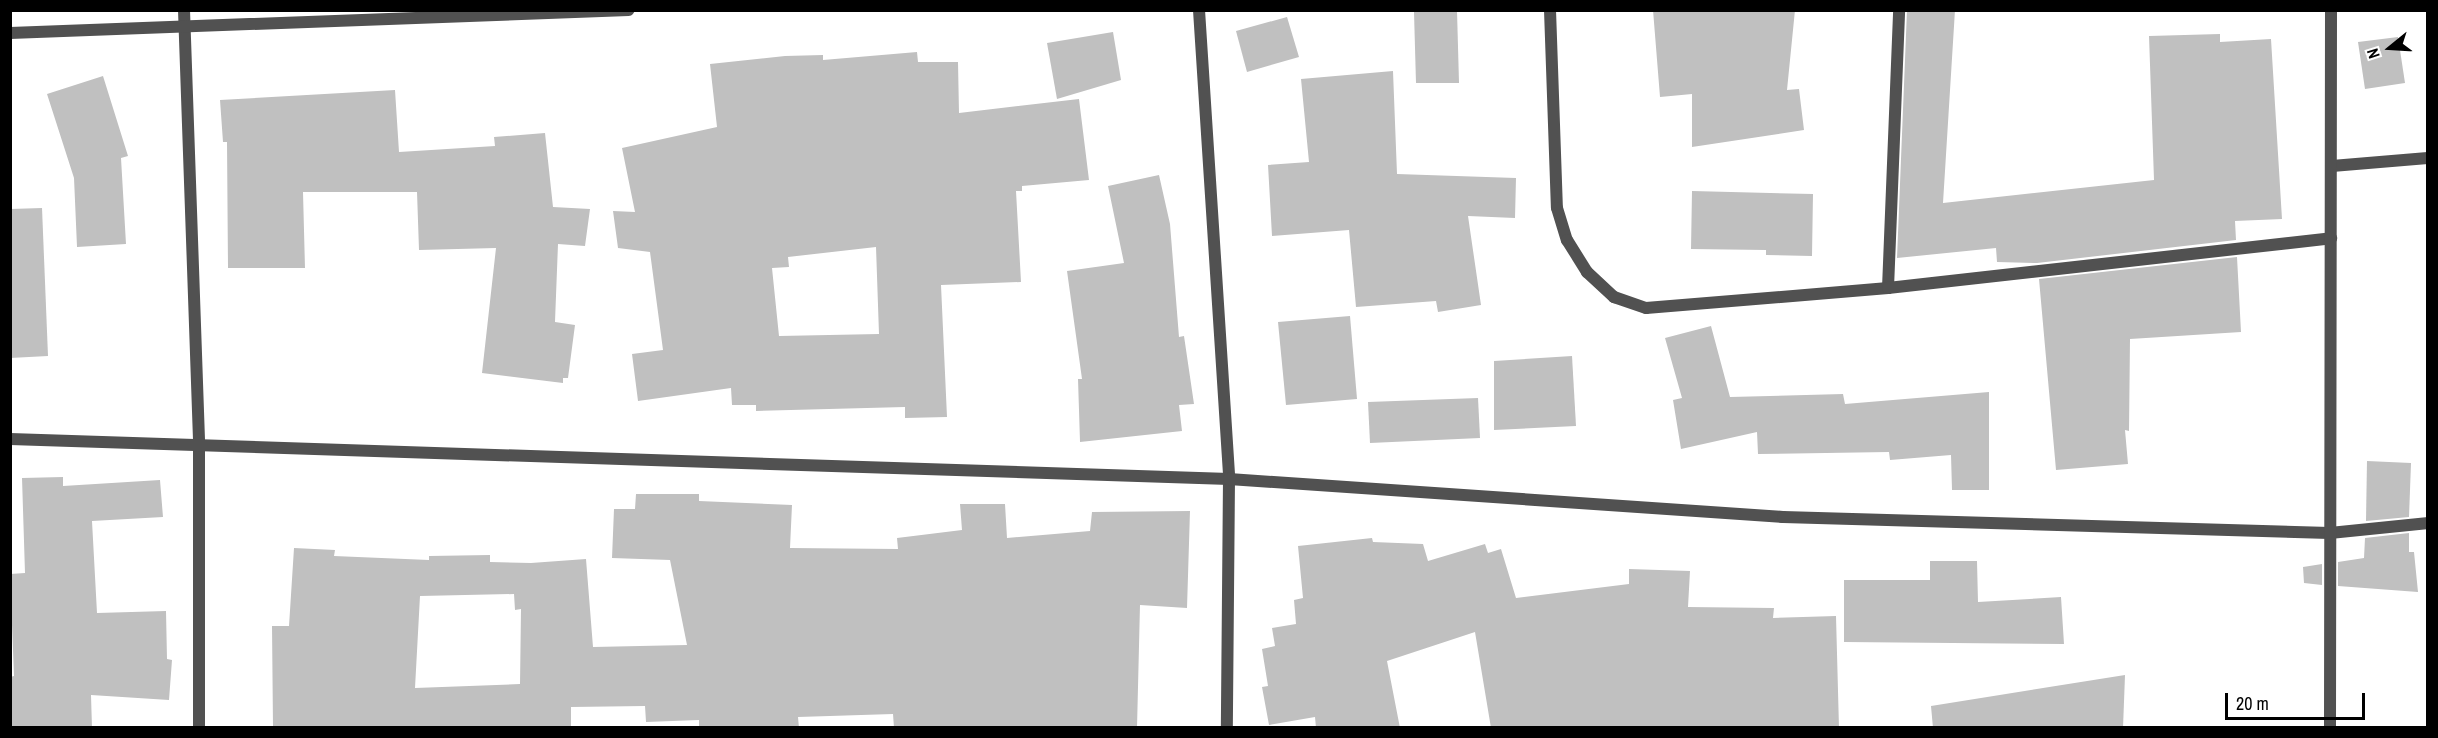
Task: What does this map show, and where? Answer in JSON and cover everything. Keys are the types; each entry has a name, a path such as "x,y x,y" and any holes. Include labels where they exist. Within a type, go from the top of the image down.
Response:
{"street":[{"path":"184,10 199,445 199,728"},
{"path":"10,33 629,10"},
{"path":"1199,10 1229,478 1227,728"},
{"path":"1550,10 1557,208 1567,240 1587,272 1614,297 1646,308 1888,288 2331,238"},
{"path":"1888,288 1899,10"},
{"path":"2330,728 2331,10"},
{"path":"2332,166 2427,158"},
{"path":"10,439 1229,478 1783,517 2330,533 2427,523"}],"building":[{"path":"1653,10 1795,10 1787,90 1799,89 1804,130 1692,147 1692,94 1660,97"},
{"path":"1907,10 1955,10 1943,203 2154,180 2149,36 2220,34 2220,42 2271,39 2282,219 2235,221 2236,240 2037,263 1997,262 1996,248 1897,258"},
{"path":"1457,11 1459,83 1416,83 1414,12"},
{"path":"1287,17 1299,57 1247,72 1236,31"},
{"path":"1113,32 1121,80 1057,99 1047,43"},
{"path":"2398,37 2405,83 2365,89 2358,42"},
{"path":"917,52 918,62 958,62 959,113 1079,99 1089,180 1022,186 1022,191 1016,191 1021,282 941,285 947,417 905,418 905,407 756,411 756,405 732,405 731,388 638,401 632,354 663,350 650,252 618,248 613,211 635,212 622,148 717,127 710,64 785,56 823,55 823,60","holes":["876,247 879,334 779,336 772,268 789,267 788,257"]},
{"path":"1393,71 1397,174 1516,178 1515,218 1468,216 1481,305 1438,312 1436,301 1356,307 1349,230 1272,236 1268,165 1309,162 1301,79"},
{"path":"103,76 128,156 121,158 126,244 77,247 74,178 47,94"},
{"path":"395,90 399,152 495,146 494,137 545,133 553,207 590,209 585,246 558,244 555,322 575,325 568,378 563,378 563,383 482,373 496,248 419,250 417,192 303,192 305,268 228,268 227,142 223,142 220,100"},
{"path":"1159,175 1170,224 1179,337 1184,336 1194,404 1179,405 1182,431 1080,442 1078,379 1082,379 1067,271 1124,263 1108,186"},
{"path":"1692,191 1813,194 1812,256 1766,255 1766,250 1691,249"},
{"path":"42,208 48,356 10,358 10,209"},
{"path":"2237,257 2241,332 2130,339 2129,431 2125,430 2128,464 2056,470 2039,279"},
{"path":"1350,316 1357,399 1286,405 1278,322"},
{"path":"1711,326 1730,397 1843,394 1845,404 1989,392 1989,490 1952,490 1951,455 1890,460 1889,452 1758,454 1757,432 1681,449 1673,400 1682,398 1665,338"},
{"path":"1572,356 1576,426 1494,430 1494,361"},
{"path":"1478,398 1480,438 1370,443 1368,402"},
{"path":"2367,461 2411,463 2409,517 2366,521"},
{"path":"63,477 63,486 160,480 163,517 92,521 97,613 166,611 167,659 172,660 169,700 91,695 92,728 10,728 10,677 14,676 10,574 25,573 22,478"},
{"path":"636,494 699,494 699,501 792,505 790,548 898,549 897,538 962,530 960,504 1005,504 1007,538 1090,531 1092,512 1190,511 1187,608 1140,605 1137,728 894,728 893,714 798,717 799,728 699,728 699,720 646,722 645,706 571,707 571,728 273,728 272,626 289,626 294,548 335,550 334,556 429,560 429,556 490,555 490,562 531,563 586,559 593,647 687,645 670,560 612,558 614,509 635,509","holes":["514,594 515,610 521,609 520,684 415,688 420,596"]},
{"path":"2409,533 2409,552 2414,552 2418,592 2338,586 2338,562 2364,558 2365,538"},
{"path":"1372,538 1373,542 1423,544 1428,561 1485,544 1488,553 1501,549 1516,598 1629,584 1629,569 1690,571 1688,607 1774,608 1773,618 1836,616 1839,728 1491,728 1475,632 1387,661 1400,728 1316,728 1315,717 1269,725 1262,687 1268,686 1262,649 1275,646 1272,628 1296,624 1294,600 1303,598 1298,546"},
{"path":"1930,561 1977,561 1978,602 2061,597 2064,644 1844,642 1844,580 1930,580"},
{"path":"2322,564 2322,585 2304,583 2303,567"},
{"path":"2125,675 2123,728 1933,728 1931,706"}]}
